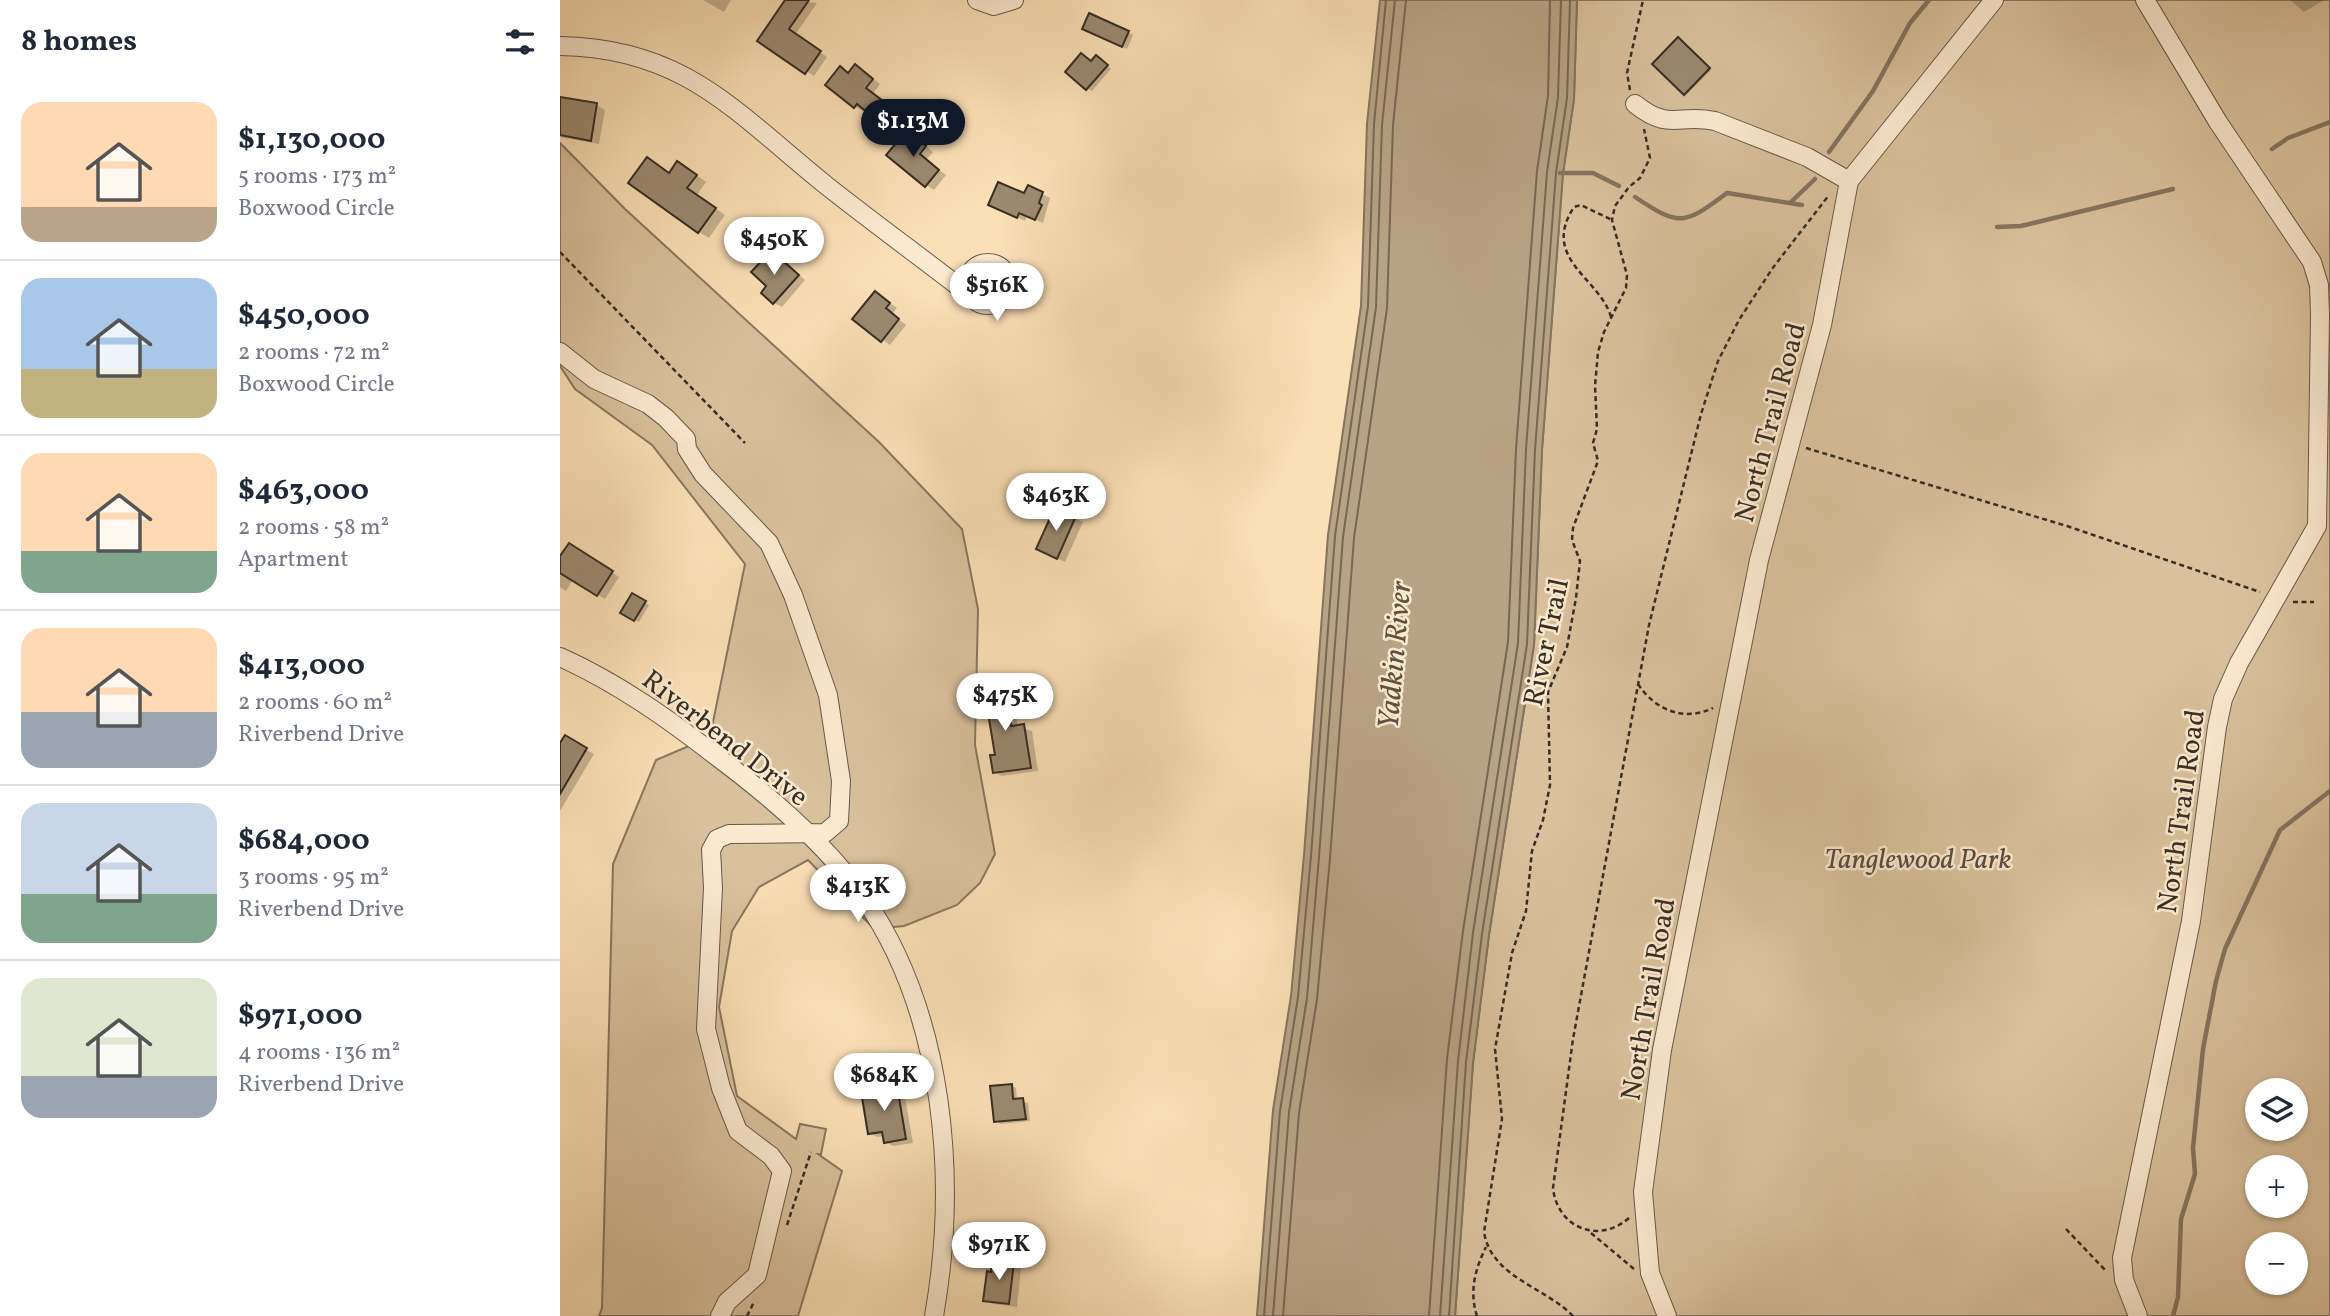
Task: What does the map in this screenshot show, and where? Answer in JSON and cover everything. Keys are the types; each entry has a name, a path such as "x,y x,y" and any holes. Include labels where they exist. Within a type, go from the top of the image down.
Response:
{"street":[{"path":"976,0 994,6 1014,0"},
{"name":"North Trail Road","path":"1667,1316 1650,1273 1643,1192 1662,1050 1730,695 1759,560 1822,325 1849,181 1994,0"},
{"name":"North Trail Road","path":"2138,1316 2124,1280 2122,1258 2191,921 2215,739 2223,699 2239,663 2317,526 2321,380 2319,285 2307,254 2218,122 2145,0"},
{"path":"560,46 610,51 645,59 695,80 726,101 827,186 958,286 968,289"},
{"path":"1635,104 1651,117 1666,122 1702,118 1715,121 1807,157 1849,181"},
{"path":"560,352 594,379 648,404 666,418 686,439 687,449 703,474 769,543 793,595 828,695 841,781 839,821 825,833 729,834 717,839 711,850 713,888 706,1029 721,1088 738,1131 771,1156 782,1171 757,1275 727,1302 720,1316"},
{"name":"Riverbend Drive","path":"560,657 585,667 666,717 740,774 807,833 846,875 875,915 900,961 918,1007 935,1091 946,1175 945,1235 934,1316"}],"path":[{"path":"1611,318 1607,303 1568,256 1565,240 1574,207 1580,205 1612,220 1615,206 1629,187 1640,178 1650,158 1649,146 1627,73 1643,0"},
{"path":"1635,1270 1588,1231 1570,1223 1563,1215 1553,1188 1573,1039 1638,684 1687,468 1718,361 1739,320 1778,260 1829,195 1849,181"},
{"name":"River Trail","path":"1477,1316 1471,1300 1472,1290 1486,1247 1484,1232 1503,1104 1495,1049 1512,953 1526,911 1532,851 1543,820 1549,785 1548,692 1550,680 1567,647 1580,561 1572,540 1598,461 1593,443 1597,429 1594,386 1600,342 1622,300 1626,275 1612,220"},
{"path":"560,252 745,443"},
{"path":"1790,443 2067,526 2277,598 2314,602"},
{"path":"1638,684 1660,707 1679,714 1707,711 1730,695"},
{"path":"1588,1231 1605,1231 1622,1224 1634,1212 1643,1192"},
{"path":"2066,1229 2107,1272"},
{"path":"1486,1247 1516,1276 1555,1300 1573,1316"}],"green space":[{"name":"Tanglewood Park","path":"1577,0 2330,0 2330,1316 1455,1316 1473,1063 1489,935 1534,645 1542,450 1563,173 1574,99"},
{"path":"560,143 625,209 879,442 962,529 978,609 975,745 995,854 980,883 957,905 904,926 874,929 808,860 759,887 732,931 719,1007 737,1096 796,1139 800,1124 826,1129 821,1154 818,1154 842,1171 798,1316 599,1316 602,1308 613,864 656,760 710,737 745,564 652,445 575,389 560,366"}],"water":[{"name":"Yadkin River","path":"1380,0 1577,0 1574,99 1563,173 1542,450 1534,645 1489,935 1473,1063 1455,1316 1257,1316 1273,1110 1291,996 1304,855 1328,535 1361,306 1367,124"}],"building":[{"path":"785,0 809,0 789,29 821,51 805,74 757,41"},
{"path":"1089,13 1129,31 1122,47 1082,29"},
{"path":"1678,37 1710,68 1684,95 1652,64"},
{"path":"1081,53 1091,61 1096,55 1108,65 1086,90 1065,72"},
{"path":"855,64 873,79 866,88 887,104 875,119 857,104 854,108 825,85 840,66 848,73"},
{"path":"560,97 597,103 591,141 560,135"},
{"path":"907,130 926,146 920,154 939,170 925,187 886,155"},
{"path":"647,157 669,173 677,161 697,175 687,188 716,208 698,233 628,183"},
{"path":"998,182 1024,193 1028,185 1043,192 1039,203 1042,205 1035,220 1019,213 1017,218 988,205"},
{"path":"768,254 778,263 781,259 799,275 773,304 761,293 766,286 751,272"},
{"path":"875,291 890,303 886,308 899,319 881,342 852,319"},
{"path":"1055,507 1076,516 1057,559 1036,549"},
{"path":"569,543 613,571 597,596 560,573 560,556"},
{"path":"632,593 646,601 634,621 620,613"},
{"path":"1006,687 1011,726 1024,724 1031,768 993,773 990,755 995,755 988,713 982,714 978,691"},
{"path":"565,735 587,748 560,794 560,743"},
{"path":"1012,1084 1013,1099 1023,1098 1026,1119 994,1122 990,1086"},
{"path":"897,1086 906,1139 884,1143 882,1132 868,1134 861,1091"},
{"path":"992,1260 1014,1262 1009,1304 983,1301 987,1271 991,1272"}],"waterway":[{"path":"1829,152 1873,91 1910,23 1929,0"},
{"path":"2272,149 2288,138 2330,122"},
{"path":"1560,173 1593,173 1619,186"},
{"path":"1791,202 1815,179"},
{"path":"1997,227 2021,226 2173,189"},
{"path":"1635,197 1662,214 1682,218 1701,211 1727,193 1802,205"},
{"path":"2173,1316 2178,1297 2181,1219 2195,1174 2193,1148 2203,1049 2225,949 2280,830 2330,791"}]}
